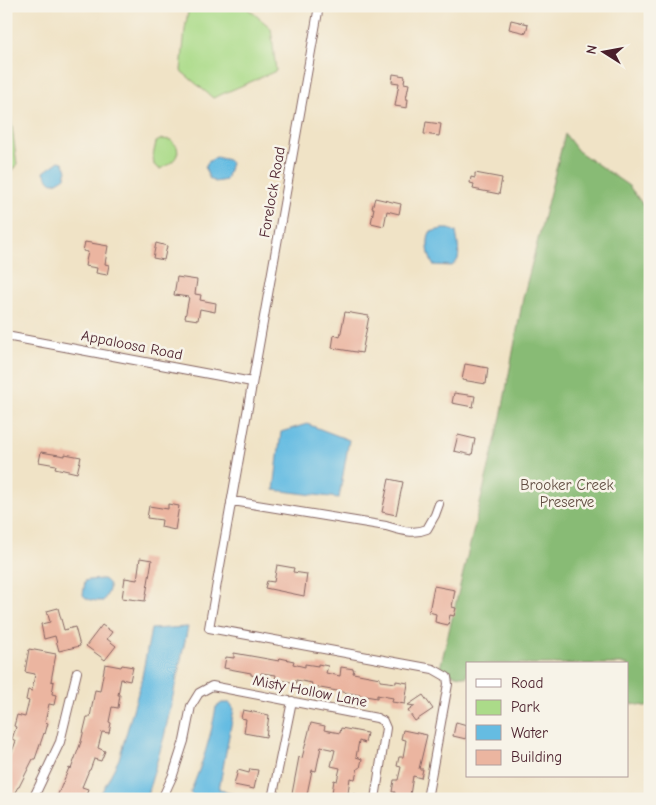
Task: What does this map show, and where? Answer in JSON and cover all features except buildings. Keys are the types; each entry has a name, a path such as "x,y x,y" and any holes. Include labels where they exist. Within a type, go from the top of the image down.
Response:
{"street":[{"name":"Forelock Road","path":"319,6 209,628 433,668 447,677 448,684 427,799"},
{"name":"Appaloosa Road","path":"6,336 252,382"},
{"path":"231,502 386,526 417,533 427,529 439,504"},
{"path":"33,799 60,742 77,672"},
{"name":"Misty Hollow Lane","path":"162,799 173,775 184,741 191,706 199,693 212,686 378,718 383,721 386,728 374,799"},
{"path":"272,799 292,701"}],"green space":[{"path":"189,6 246,7 271,28 276,71 213,98 181,71"},
{"path":"6,110 10,112 17,164 6,178"},
{"name":"Brooker Creek Preserve","path":"565,134 578,151 629,186 650,214 650,707 628,703 628,662 466,662 466,677 450,674 440,668 501,417 523,298"},
{"path":"162,139 171,140 177,146 178,151 173,161 160,169 154,165 153,156 156,142"}],"water":[{"path":"216,157 228,160 231,163 226,180 215,182 209,178 205,168 208,162"},
{"path":"59,161 63,162 67,170 65,177 52,183 44,172"},
{"path":"442,229 456,232 459,256 452,266 433,265 430,257 428,244 430,232"},
{"path":"307,424 349,440 339,498 274,490 281,432"},
{"path":"103,579 109,586 103,601 92,600 83,595 85,581"},
{"path":"188,627 164,737 146,799 98,799 119,759 141,682 151,629"},
{"path":"222,703 230,703 234,709 219,789 255,799 202,799 190,793 206,751 216,707"}]}
